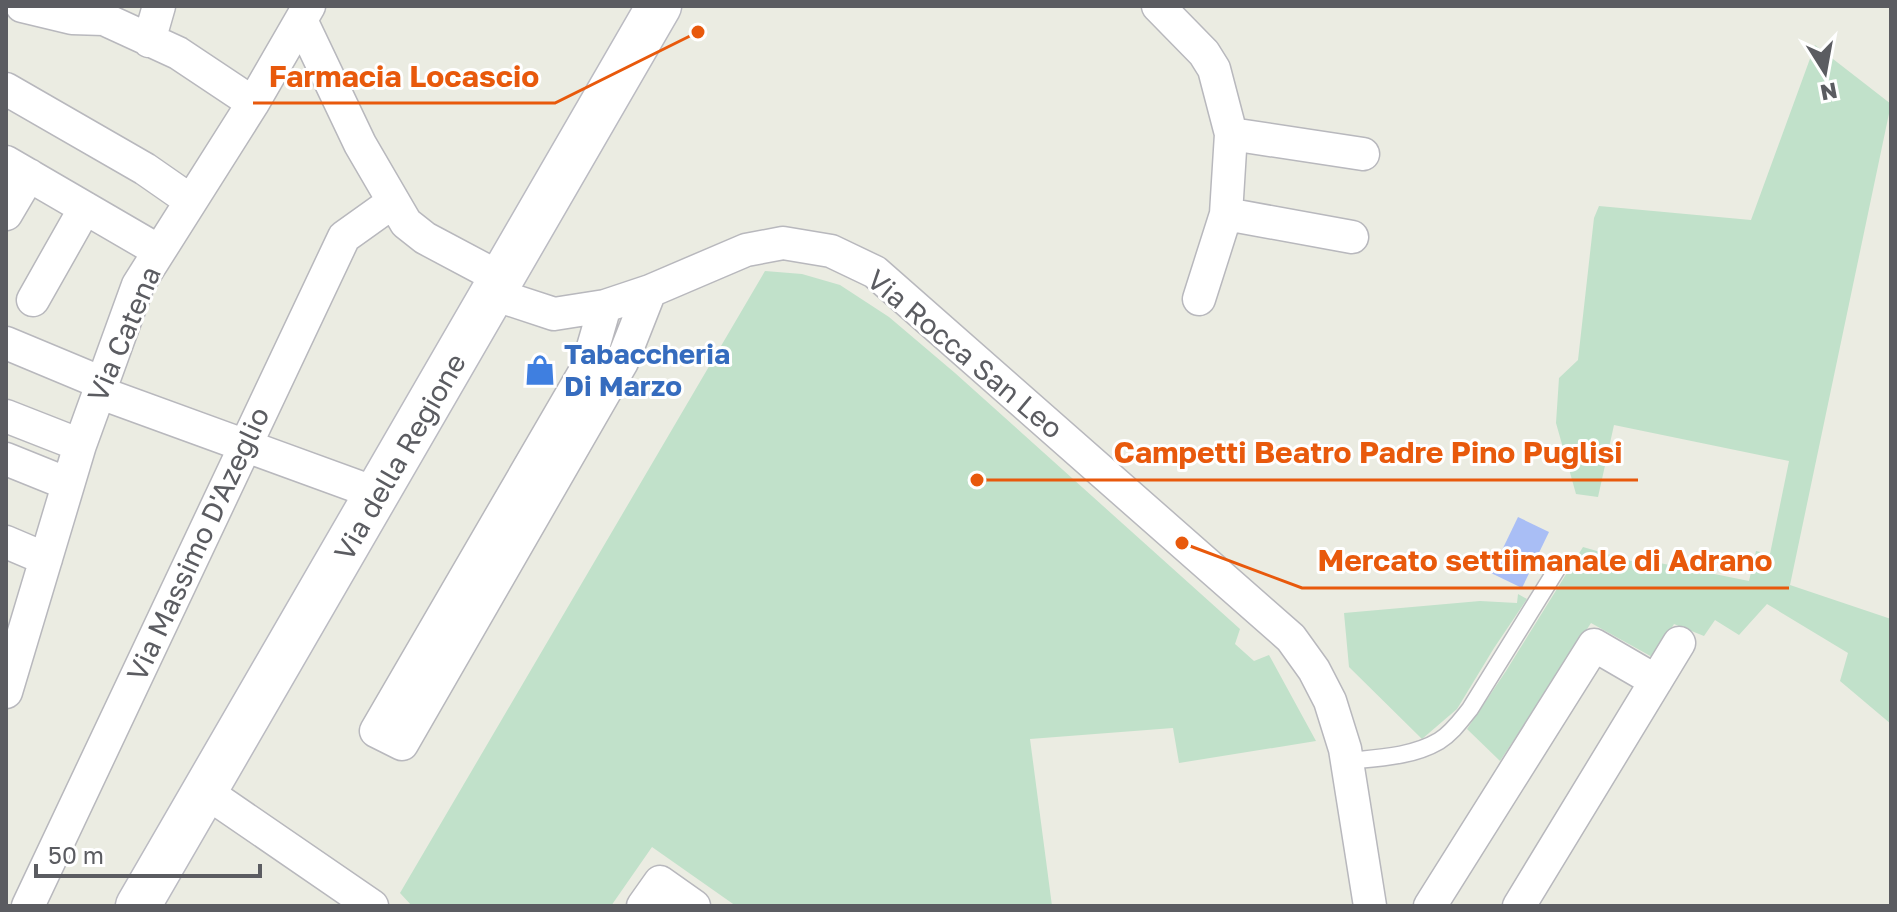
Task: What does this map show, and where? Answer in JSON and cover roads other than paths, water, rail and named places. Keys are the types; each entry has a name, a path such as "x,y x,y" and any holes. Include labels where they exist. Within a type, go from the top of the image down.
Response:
{"main road":[{"name":"Via della Regione","path":"138,906 659,6"}],"street":[{"path":"22,6 72,18 104,19 178,53 253,103"},
{"path":"149,41 159,6"},
{"path":"1158,6 1204,53 1214,69 1231,134 1226,214 1199,299"},
{"name":"Via Rocca San Leo","path":"305,13 360,144 406,223 497,287 554,314 605,306 650,291 746,250 783,243 831,251 875,272 1291,638 1314,670 1330,701 1345,749 1370,906"},
{"name":"Via Catena","path":"6,692 16,620 46,559 80,445 138,285 253,103 305,13"},
{"path":"6,89 145,169 191,201"},
{"path":"1231,134 1363,154"},
{"path":"6,214 18,168 159,251"},
{"name":"Via Massimo D'Azeglio","path":"28,906 344,237 393,202"},
{"path":"33,300 85,208"},
{"path":"1226,214 1352,237"},
{"path":"605,306 587,368 376,731 402,744 622,362 650,291"},
{"path":"6,343 100,387 244,446 378,494"},
{"path":"6,416 80,445"},
{"path":"6,459 68,484"},
{"path":"6,542 46,559"},
{"path":"1519,906 1679,643"},
{"path":"1430,906 1594,645 1656,681"},
{"path":"206,792 372,906"},
{"path":"643,906 660,882 694,906"}],"lane":[{"path":"1347,761 1419,750 1453,730 1470,709 1560,564"}],"water":[{"path":"1518,517 1549,532 1522,588 1491,573"}],"place":[{"name":"Farmacia Locascio","path":"698,32"},
{"name":"Tabaccheria Di Marzo","path":"540,370"},
{"name":"Campetti Beatro Padre Pino Puglisi","path":"977,480"},
{"name":"Mercato settiimanale di Adrano","path":"1182,543"}]}
